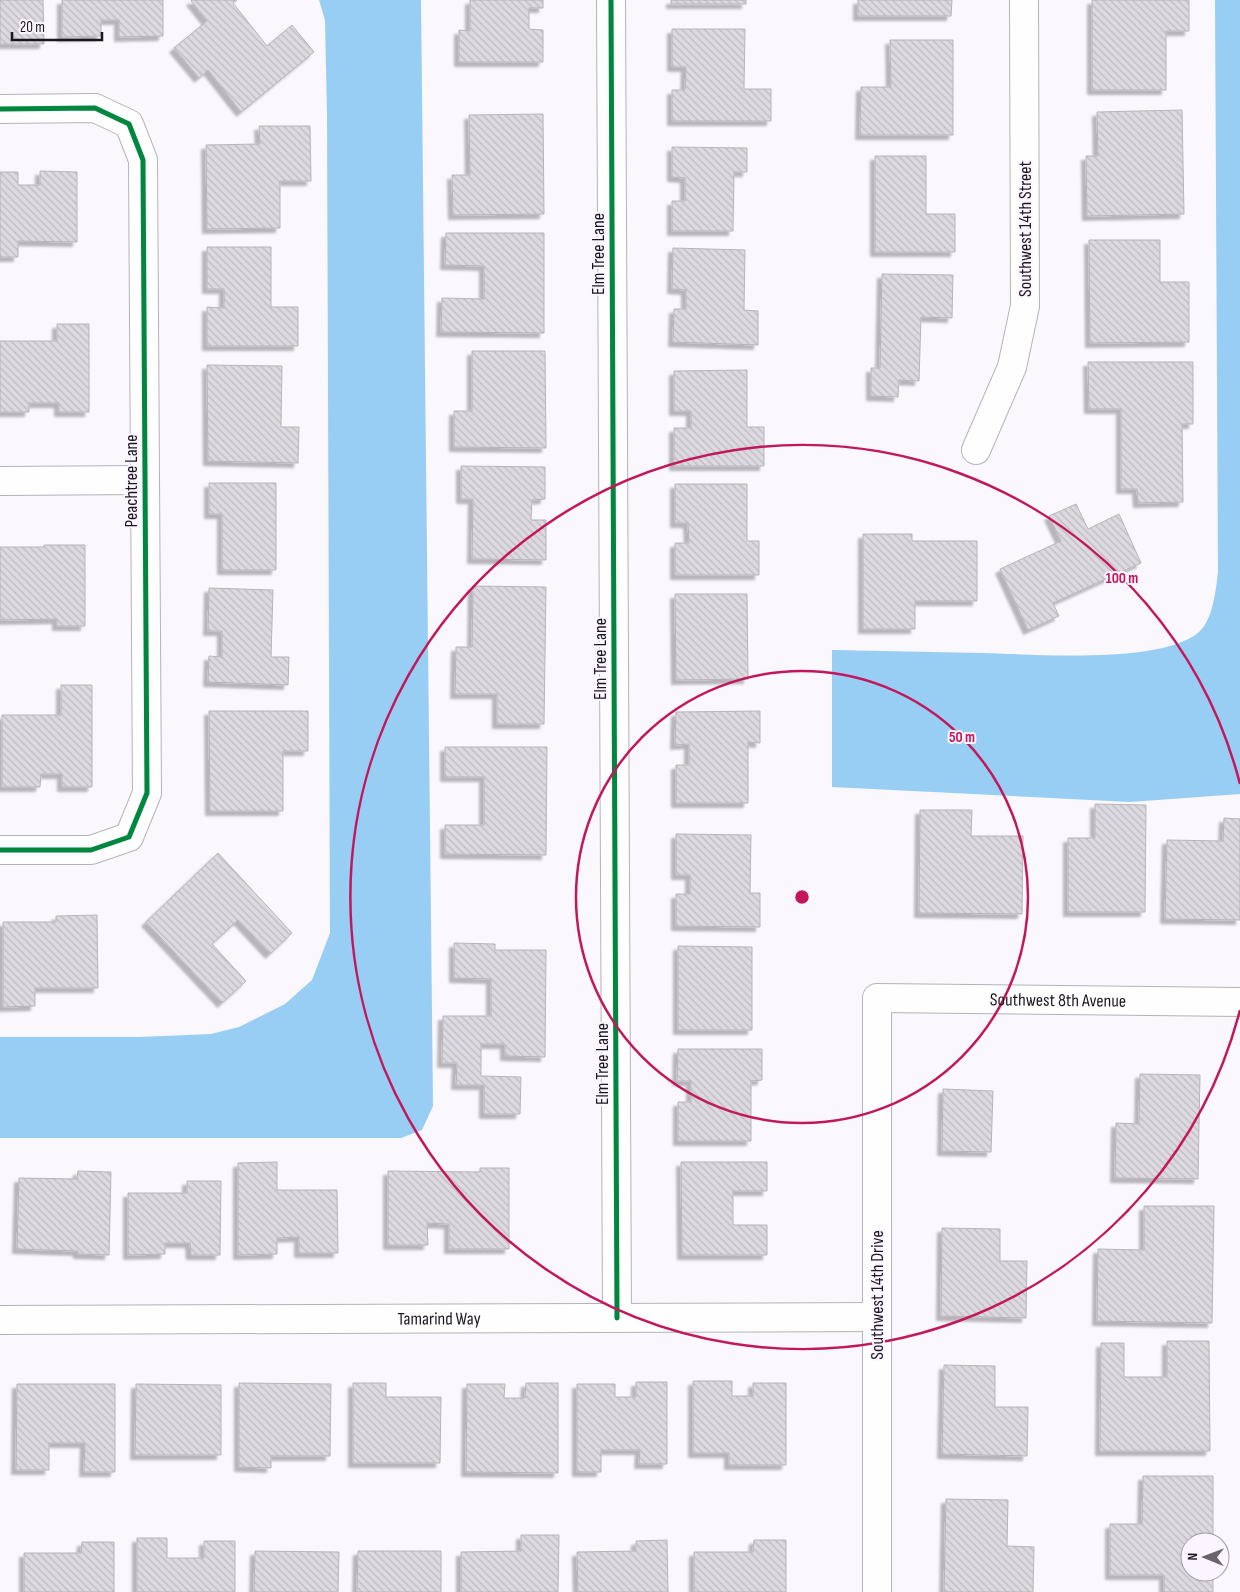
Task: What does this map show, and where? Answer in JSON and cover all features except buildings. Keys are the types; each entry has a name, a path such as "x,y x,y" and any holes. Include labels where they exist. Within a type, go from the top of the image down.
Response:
{"street":[{"name":"Elm Tree Lane","path":"611,0 618,1318"},
{"name":"Southwest 14th Street","path":"976,450 1012,367 1025,306 1024,0"},
{"name":"Peachtree Lane","path":"0,109 95,108 129,124 143,160 147,793 129,838 91,850 0,850"},
{"path":"0,481 145,480"},
{"name":"Southwest 8th Avenue","path":"877,998 1240,1002"},
{"name":"Southwest 14th Drive","path":"877,998 877,1592"},
{"name":"Tamarind Way","path":"0,1320 877,1317"}],"water":[{"path":"319,0 421,0 433,1106 422,1130 401,1138 0,1138 0,1037 139,1037 211,1034 239,1027 285,1004 312,980 330,933 327,115 325,20"},
{"path":"1215,0 1240,0 1240,794 1130,802 832,787 832,650 1062,655 1127,653 1156,649 1181,642 1199,632 1208,620 1213,604 1218,572"}],"cycle path":[{"path":"611,0 617,1318"},
{"path":"0,109 95,108 129,124 143,160 147,793 129,837 91,850 0,850"}]}
